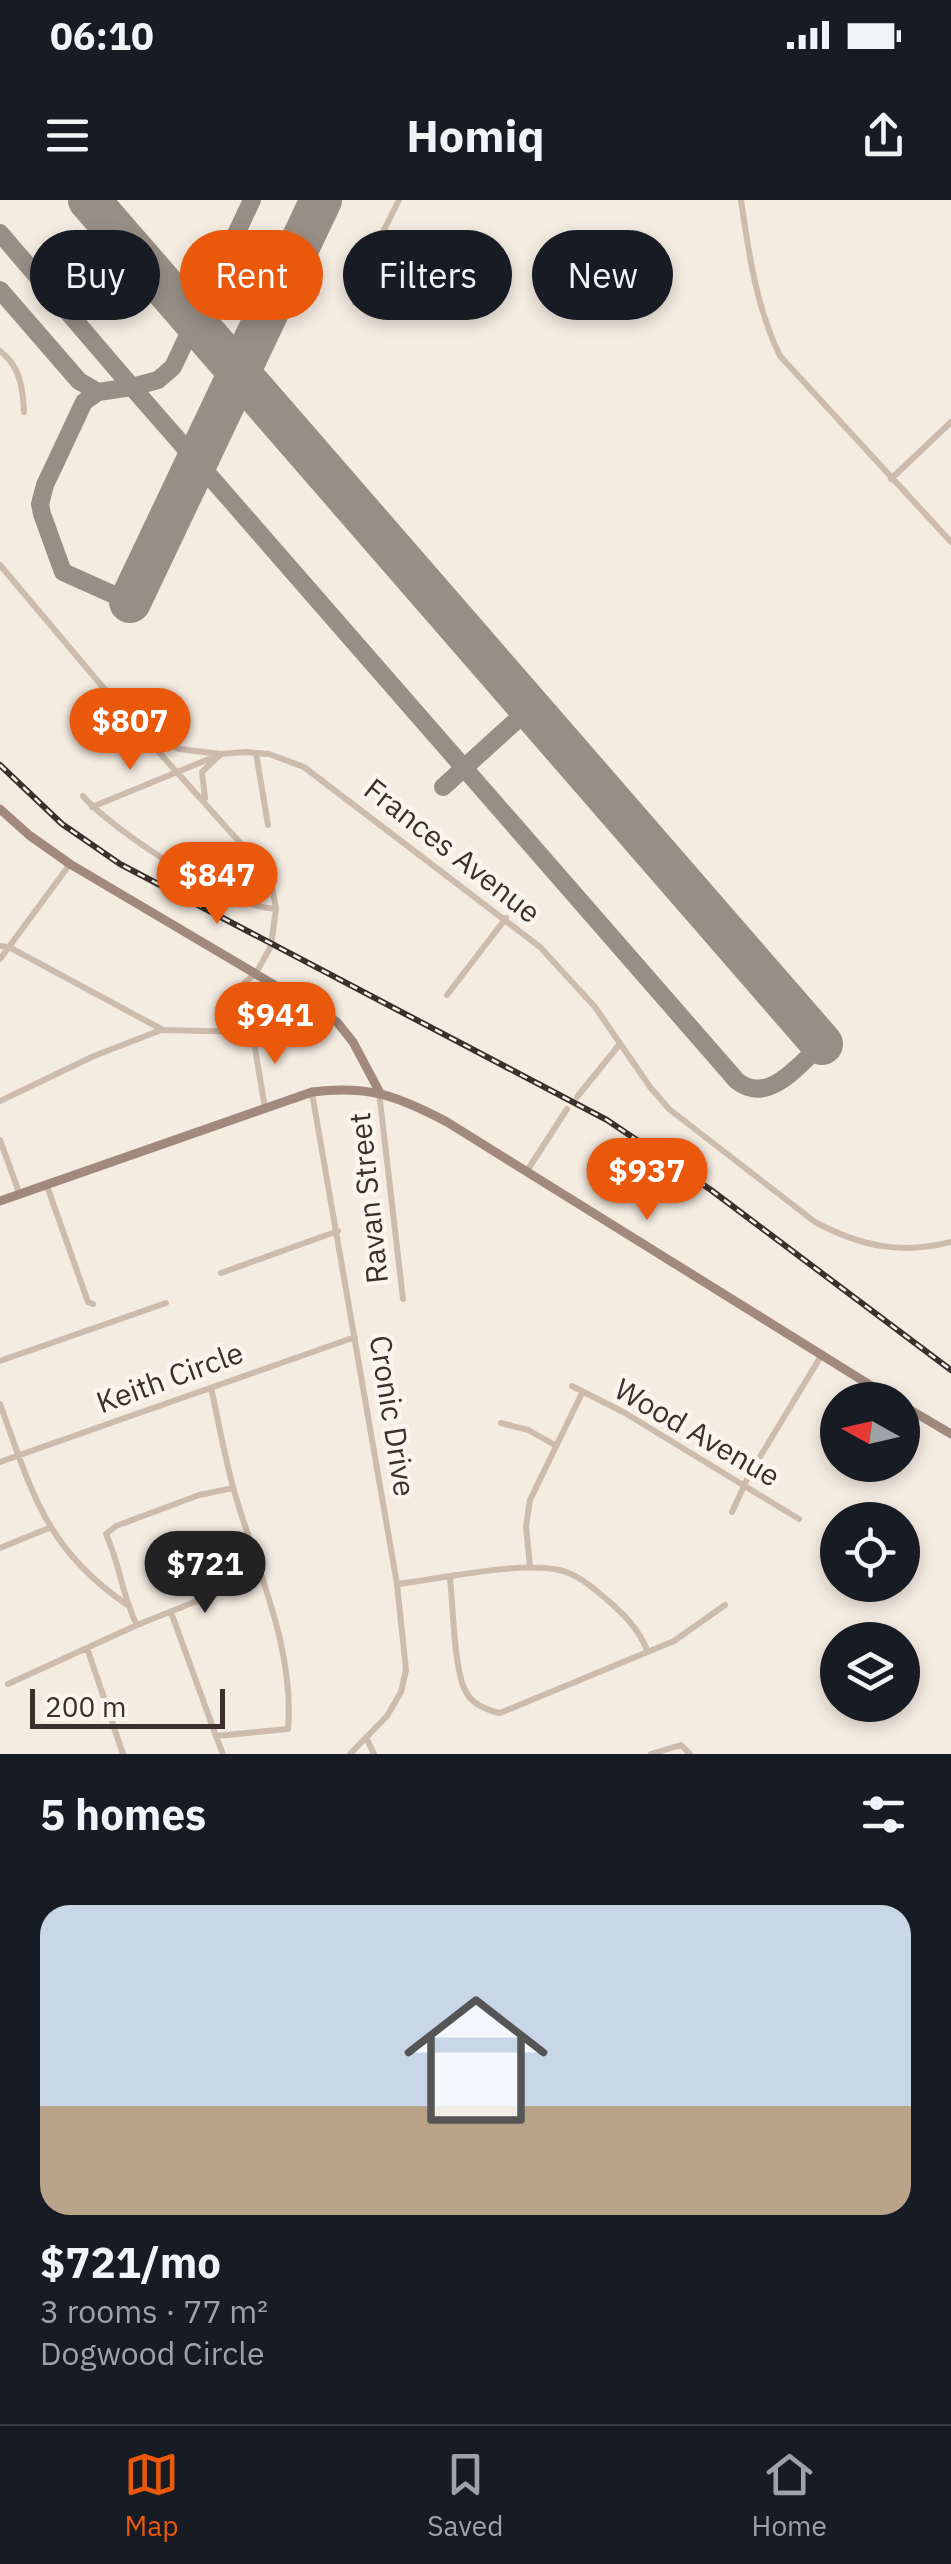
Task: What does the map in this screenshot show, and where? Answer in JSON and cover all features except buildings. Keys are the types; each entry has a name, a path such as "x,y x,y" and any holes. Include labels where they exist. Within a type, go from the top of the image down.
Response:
{"main road":[{"path":"0,809 70,864 337,1022 354,1042 379,1091"},
{"path":"0,1202 312,1092 379,1091 447,1122 864,1382"},
{"path":"920,1416 951,1434"}],"street":[{"path":"383,230 398,200"},
{"path":"740,200 751,274 765,326 780,356 951,542"},
{"path":"0,350 16,367 22,382 24,412"},
{"path":"892,479 951,422"},
{"path":"0,565 139,730 270,876 276,909 271,946 256,973 244,983 265,1108"},
{"name":"Frances Avenue","path":"139,730 180,748 221,754 256,752 292,761 310,771 506,918 566,973 669,1109 815,1222 878,1248 924,1248 951,1242"},
{"path":"256,752 268,826"},
{"path":"207,804 200,782 202,772 221,754"},
{"name":"Frances Avenue","path":"92,807 221,754"},
{"path":"83,796 127,837 243,903 276,909"},
{"path":"0,958 4,946 70,864"},
{"path":"448,995 506,918"},
{"path":"4,946 163,1030"},
{"path":"0,1100 94,1056 163,1030 251,1032"},
{"path":"577,1097 619,1045"},
{"name":"Ravan Street","path":"379,1091 403,1299"},
{"name":"Cronic Drive","path":"312,1092 397,1584 406,1670 401,1692 387,1716 350,1754"},
{"path":"526,1172 567,1109"},
{"path":"0,1140 20,1196"},
{"path":"47,1186 88,1302 93,1304"},
{"path":"221,1273 338,1231"},
{"path":"0,1361 166,1303"},
{"name":"Keith Circle","path":"0,1462 356,1337"},
{"path":"732,1512 821,1356"},
{"name":"Wood Avenue","path":"572,1386 625,1413 799,1520"},
{"path":"211,1388 233,1488 291,1694 288,1729 216,1736"},
{"path":"530,1567 526,1526 530,1500 582,1393"},
{"path":"0,1404 49,1528 68,1556 90,1578 126,1604"},
{"path":"501,1423 528,1430 555,1445"},
{"path":"137,1625 126,1604 114,1550 106,1534 116,1526 199,1494 233,1488"},
{"path":"0,1548 49,1528"},
{"path":"397,1584 530,1567 560,1570 586,1582 636,1628 648,1652"},
{"path":"8,1684 137,1625 260,1576"},
{"path":"450,1578 466,1694 486,1710 500,1713 674,1641 725,1605"},
{"path":"171,1612 223,1754"},
{"path":"87,1648 123,1754"},
{"path":"366,1737 374,1754"},
{"path":"651,1754 673,1745 688,1749 690,1754"}],"taxiway":[{"path":"0,233 132,387 158,380 173,367 252,200"},
{"path":"0,290 79,381 98,392"},
{"path":"130,602 63,572 40,504 84,402 98,392 132,387 737,1081 761,1089 772,1086 822,1044"},
{"path":"443,787 529,709"}],"runway":[{"path":"89,200 822,1044"},
{"path":"130,602 321,200"}],"railway":[{"path":"0,765 62,824 120,864 607,1120 711,1190 951,1370"}]}
